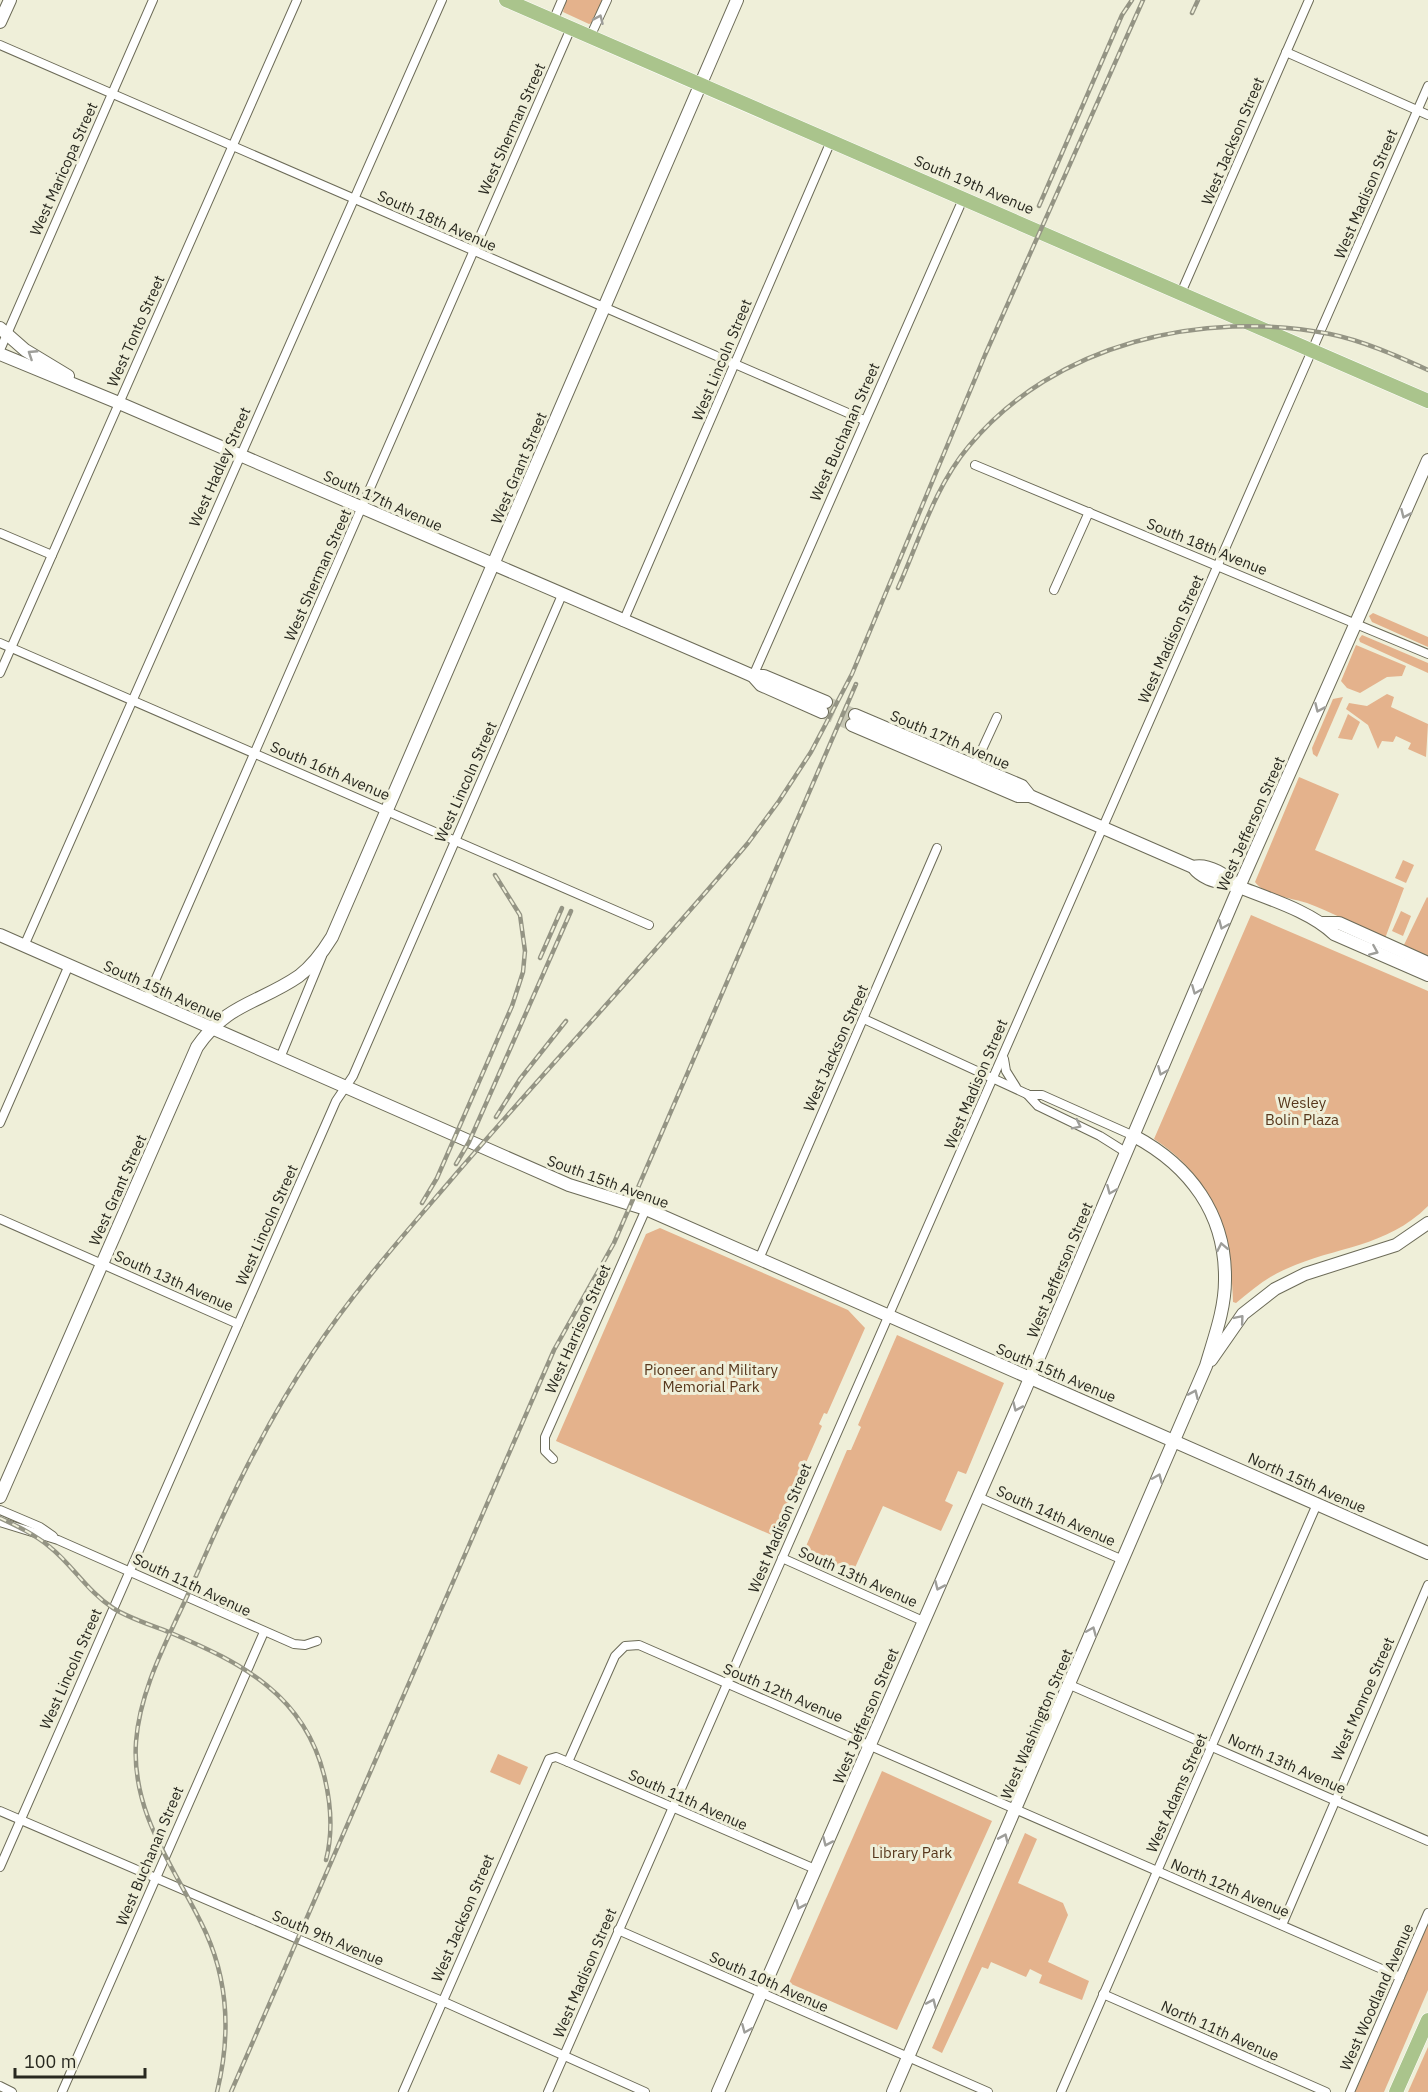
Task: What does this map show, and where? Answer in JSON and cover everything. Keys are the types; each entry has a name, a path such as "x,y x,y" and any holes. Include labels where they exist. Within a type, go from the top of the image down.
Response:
{"main road":[{"path":"0,22 10,0"},
{"name":"South 19th Avenue","path":"506,0 1428,401"},
{"name":"West Grant Street","path":"0,1497 188,1067 211,1029 240,1005 300,975 326,947 737,0"},
{"path":"3,331 51,366 119,403"},
{"name":"South 17th Avenue","path":"0,352 623,622 753,676 764,676 824,707"},
{"name":"West Jefferson Street","path":"718,2092 1030,1378 1239,887 1428,460"},
{"name":"South 17th Avenue","path":"854,720 973,771 1022,786 1030,796 1193,867 1202,865 1228,877 1239,887 1323,923 1339,924 1428,963"},
{"name":"South 17th Avenue","path":"1323,923 1334,934 1428,975"},
{"name":"South 15th Avenue","path":"0,935 569,1185 646,1209 888,1317 1174,1440"},
{"name":"West Washington Street","path":"893,2092 1017,1809 1206,1366 1223,1299 1225,1280 1220,1239 1204,1198 1190,1178 1165,1153 1134,1136"},
{"name":"West Washington Street","path":"1206,1366 1243,1314 1275,1289 1305,1274 1396,1245 1428,1223"},
{"name":"North 15th Avenue","path":"1174,1440 1428,1553"},
{"path":"1395,2092 1428,2020"}],"street":[{"name":"West Maricopa Street","path":"0,352 3,331 153,0"},
{"name":"West Tonto Street","path":"0,673 297,0"},
{"name":"West Hadley Street","path":"24,946 442,0"},
{"path":"553,21 562,0"},
{"path":"590,37 607,0"},
{"name":"West Jackson Street","path":"1181,293 1309,0"},
{"name":"West Sherman Street","path":"147,999 571,28"},
{"name":"South 18th Avenue","path":"0,45 864,420"},
{"path":"1286,52 1428,115"},
{"name":"West Madison Street","path":"548,2092 671,1807 1004,1058 1012,1033 1314,350 1428,86"},
{"name":"West Lincoln Street","path":"623,622 831,141"},
{"name":"West Buchanan Street","path":"753,676 963,199"},
{"name":"South 18th Avenue","path":"975,465 1428,654"},
{"path":"1054,590 1089,512"},
{"path":"0,533 52,555"},
{"name":"West Lincoln Street","path":"0,1867 336,1101 353,1076 562,595"},
{"name":"South 16th Avenue","path":"0,643 133,703 387,810 649,926"},
{"path":"973,771 997,717"},
{"name":"West Jackson Street","path":"759,1259 937,848"},
{"name":"West Grant Street","path":"280,1058 326,947"},
{"path":"0,1123 69,965"},
{"path":"864,1019 1029,1095 1042,1095 1134,1136"},
{"path":"1004,1058 1010,1080 1029,1095 1038,1106 1100,1136 1127,1153"},
{"name":"West Harrison Street","path":"553,1459 544,1451 545,1437 646,1209"},
{"name":"South 13th Avenue","path":"0,1219 238,1324"},
{"name":"South 14th Avenue","path":"978,1497 1123,1560"},
{"name":"West Adams Street","path":"1061,2092 1317,1504"},
{"name":"South 11th Avenue","path":"0,1510 40,1527 58,1540"},
{"name":"South 11th Avenue","path":"0,1522 58,1540 294,1644 304,1645 316,1641"},
{"name":"South 13th Avenue","path":"782,1558 923,1621"},
{"name":"West Monroe Street","path":"1282,1925 1428,1585"},
{"name":"West Buchanan Street","path":"62,2092 264,1632"},
{"name":"South 12th Avenue","path":"568,1762 615,1656 625,1646 639,1645 1017,1809"},
{"name":"North 13th Avenue","path":"1070,1685 1428,1840"},
{"name":"West Jackson Street","path":"403,2092 518,1824 545,1764 551,1757"},
{"name":"South 11th Avenue","path":"551,1757 568,1762 815,1869"},
{"name":"North 12th Avenue","path":"1017,1809 1400,1977"},
{"name":"South 9th Avenue","path":"0,1811 442,2001 645,2092"},
{"name":"West Woodland Avenue","path":"1350,2092 1428,1913"},
{"name":"South 10th Avenue","path":"618,1930 988,2092"},
{"name":"North 11th Avenue","path":"1103,1994 1326,2092"},
{"path":"0,2086 12,2092"}],"green space":[{"path":"566,0 604,0 592,23 589,24 563,12"},
{"path":"1373,613 1428,637 1428,647 1372,622 1369,616"},
{"path":"1362,635 1428,663 1428,673 1360,642"},
{"path":"1356,645 1406,666 1402,676 1387,677 1360,693 1347,688 1341,681"},
{"path":"1387,694 1394,697 1391,707 1428,724 1426,757 1408,749 1411,743 1396,736 1393,742 1382,741 1378,749 1368,725 1346,709 1349,703 1367,706"},
{"path":"1343,697 1317,757 1313,754 1312,748 1333,699"},
{"path":"1348,714 1360,722 1352,740 1338,738"},
{"path":"1299,777 1339,794 1315,850 1404,888 1384,941 1377,934 1325,910 1265,891 1255,882"},
{"path":"1403,860 1414,865 1406,883 1395,878"},
{"path":"1428,898 1428,960 1402,949"},
{"path":"1401,911 1411,916 1403,936 1392,931"},
{"name":"Wesley Bolin Plaza","path":"1251,915 1428,991 1428,1206 1412,1220 1378,1238 1305,1261 1279,1272 1236,1303 1233,1302 1228,1253 1215,1209 1191,1171 1154,1139"},
{"name":"Pioneer and Military Memorial Park","path":"660,1228 848,1310 865,1328 827,1414 824,1413 819,1424 822,1426 774,1536 556,1441 646,1234"},
{"path":"897,1335 1004,1383 966,1474 958,1471 945,1501 953,1505 941,1531 883,1506 853,1572 804,1551 847,1450 851,1450 861,1427 858,1425"},
{"path":"498,1754 528,1767 520,1785 490,1772"},
{"name":"Library Park","path":"882,1771 992,1821 897,2030 789,1983"},
{"path":"1025,1833 1037,1839 1018,1883 1063,1903 1068,1915 1048,1962 1089,1981 1082,2000 1039,1983 1042,1975 1030,1969 1026,1977 991,1962 988,1969 982,1967 942,2053 932,2048"},
{"path":"1428,1924 1428,1990 1384,2092 1355,2092"},
{"path":"1428,2047 1428,2092 1408,2092"}],"tunnel":[{"path":"826,702 855,715"},
{"path":"822,712 852,725"}],"railway":[{"path":"1039,206 1122,15 1132,0"},
{"path":"217,2092 224,2052 225,2012 214,1952 158,1842 148,1818 136,1769 139,1721 150,1681 166,1641 247,1466 294,1381 328,1331 378,1265 450,1181 748,843 811,752 852,674 985,355 1143,0"},
{"path":"1192,13 1198,0"},
{"path":"898,588 937,496 969,446 1004,411 1044,382 1087,359 1134,342 1183,331 1232,326 1282,327 1330,334 1355,341 1428,370"},
{"path":"231,2092 554,1350 614,1243 856,684"},
{"path":"422,1203 437,1178 512,1006 523,972 525,951 520,915 495,875"},
{"path":"540,958 562,908"},
{"path":"456,1164 469,1142 571,911"},
{"path":"496,1117 520,1079 566,1021"},
{"path":"0,1518 45,1543 104,1602 113,1608 222,1657 267,1685 286,1703 302,1723 315,1747 324,1775 330,1818 330,1839 326,1860"}]}
